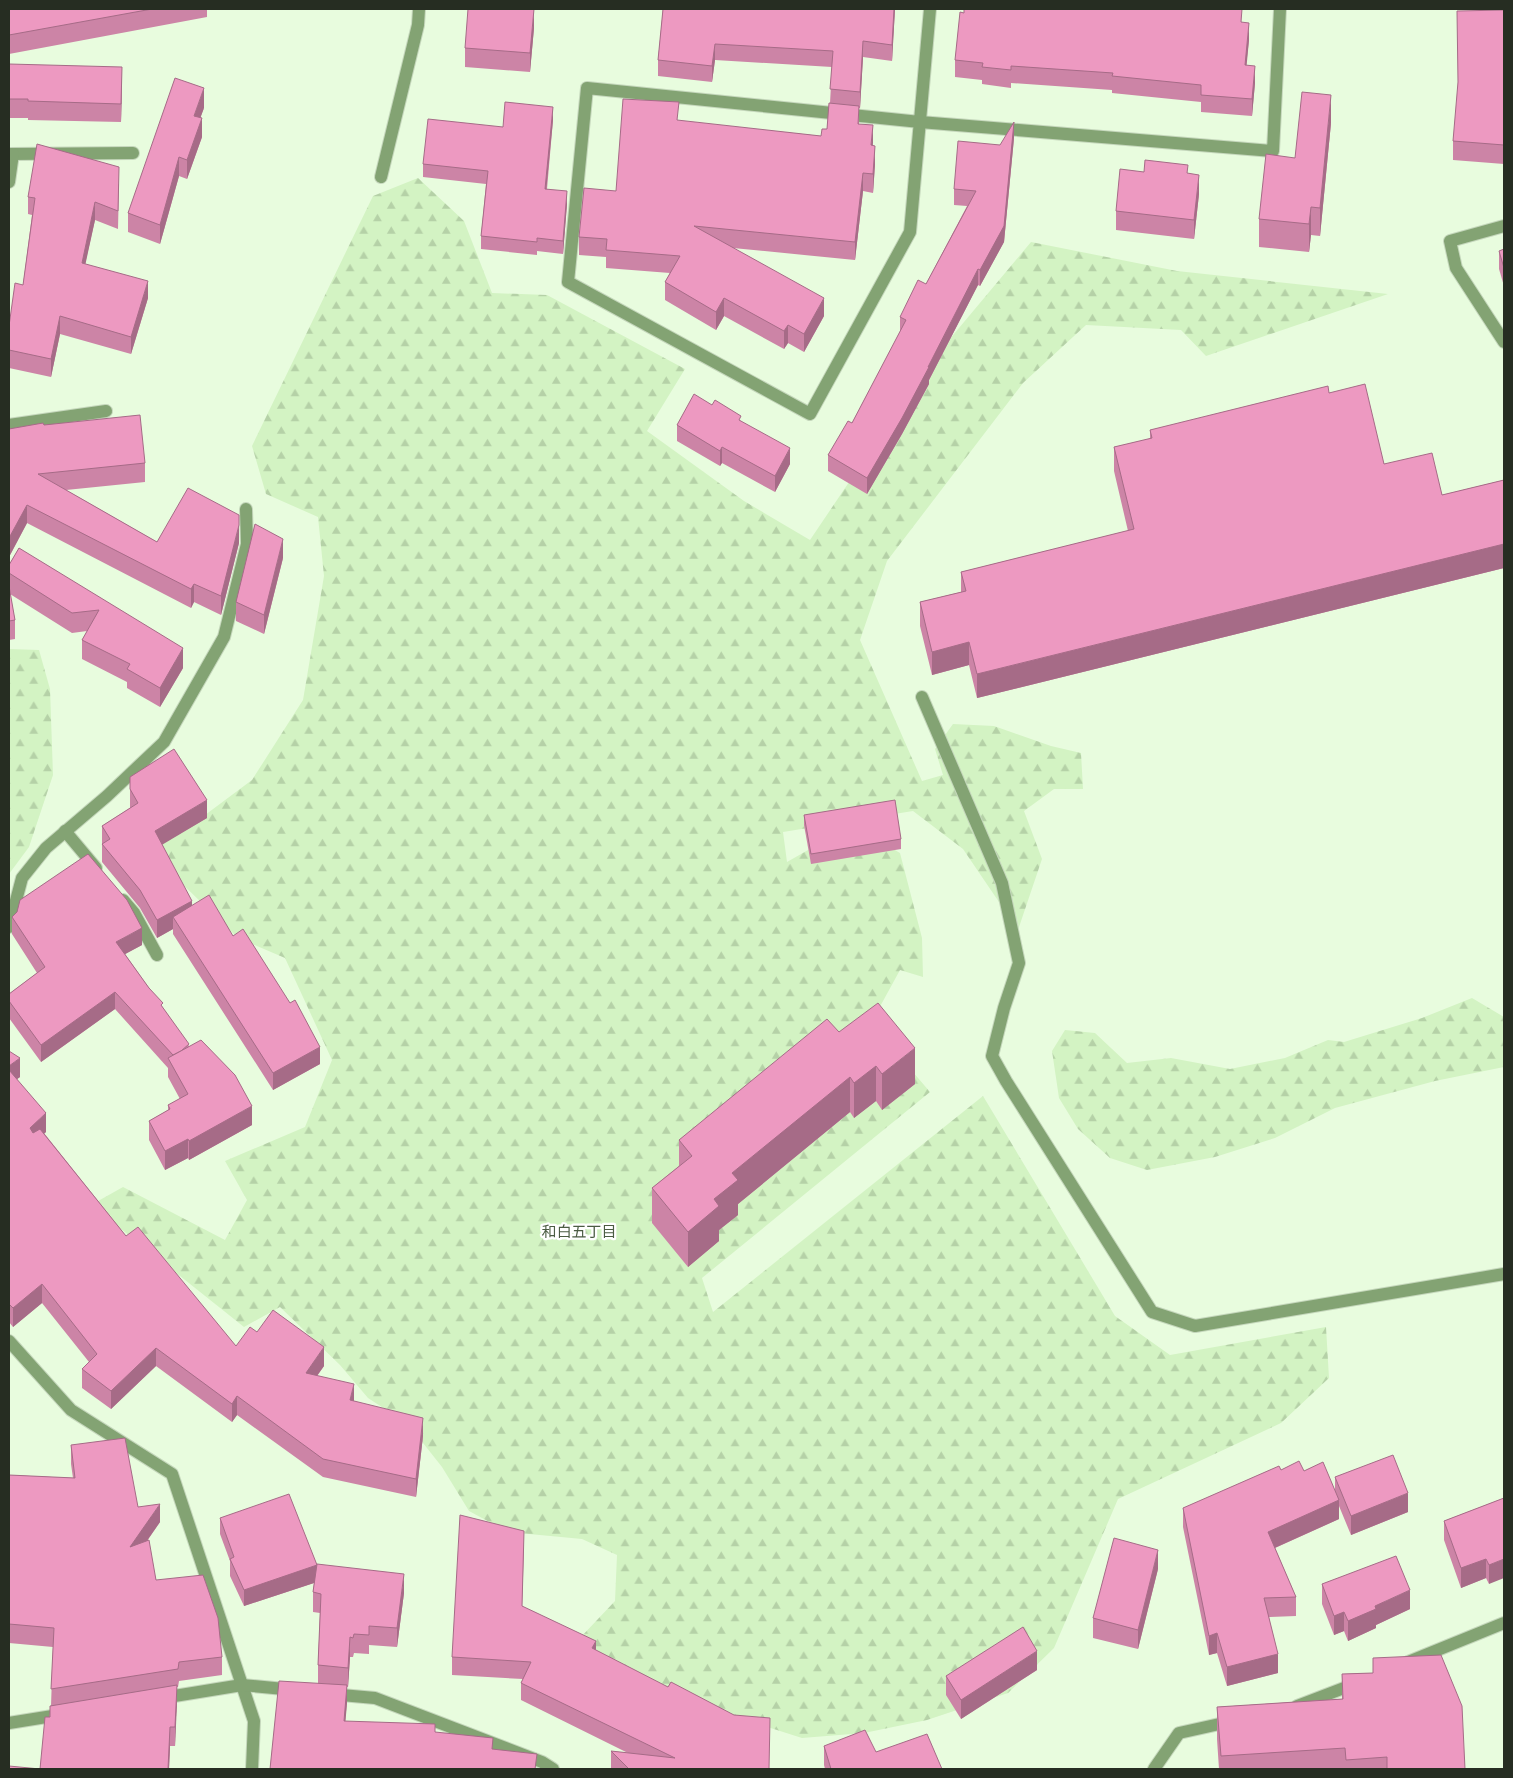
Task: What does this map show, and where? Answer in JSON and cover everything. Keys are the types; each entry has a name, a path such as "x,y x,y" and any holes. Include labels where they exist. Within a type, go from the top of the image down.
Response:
{"street":[{"path":"381,177 418,25 419,9"},
{"path":"930,9 920,122 910,232 810,414 568,282 586,88 920,122 1273,151 1280,9"},
{"path":"9,182 11,154 134,153"},
{"path":"1504,226 1450,241 1456,268 1504,342"},
{"path":"9,425 106,411"},
{"path":"9,927 22,878 46,848 107,796 164,742 224,637 247,544 246,509"},
{"path":"922,697 1002,883 1019,963 1004,1008 992,1056 1152,1312 1195,1326 1504,1274"},
{"path":"65,831 103,876"},
{"path":"115,891 134,913 157,955"},
{"path":"9,1340 71,1410 172,1474 254,1721 252,1769"},
{"path":"1400,1666 1504,1623"},
{"path":"1283,1709 1302,1705 1364,1680"},
{"path":"154,1700 242,1685 375,1698 542,1762 553,1769"},
{"path":"9,1724 77,1712"},
{"path":"1154,1769 1179,1733 1245,1718"}],"green space":[{"path":"418,178 464,221 492,293 547,295 685,369 647,431 744,501 810,540 928,365 1031,242 1177,271 1388,294 1206,356 1181,330 1086,325 1023,383 887,561 860,640 922,781 943,775 935,749 953,724 994,726 1051,746 1081,753 1083,789 1054,789 1024,811 1042,859 1018,930 963,849 913,811 783,832 787,862 852,825 900,853 922,938 923,977 900,970 871,1023 930,1092 702,1278 713,1312 983,1096 1115,1316 1170,1355 1326,1327 1329,1378 1281,1423 1118,1499 1054,1648 1008,1693 927,1720 864,1733 802,1738 602,1674 580,1638 615,1601 617,1555 582,1539 508,1532 469,1511 442,1467 408,1424 368,1398 340,1365 280,1307 244,1327 91,1205 123,1187 225,1240 247,1200 225,1161 305,1127 332,1060 285,958 238,938 139,842 201,818 252,780 303,700 324,576 318,517 266,494 252,446 373,196"},
{"path":"9,649 39,650 50,689 53,775 29,847 9,874"},
{"path":"1472,998 1504,1017 1504,1067 1435,1081 1335,1108 1275,1138 1215,1157 1147,1170 1110,1158 1078,1129 1059,1098 1052,1051 1065,1030 1095,1033 1127,1063 1171,1058 1230,1069 1285,1058 1328,1040 1344,1042 1422,1018"}],"building":[{"path":"9,9 152,9 9,35"},
{"path":"468,9 534,9 530,53 465,48"},
{"path":"663,9 894,9 892,45 863,41 860,92 830,89 833,51 715,44 712,66 658,60"},
{"path":"964,9 1242,9 1241,22 1249,23 1245,65 1255,66 1252,99 1201,95 1201,85 1112,76 1113,73 1011,66 1011,70 982,67 983,63 955,60 960,12 964,13"},
{"path":"1504,10 1504,145 1453,141 1458,82 1457,11"},
{"path":"9,64 122,67 121,104 9,99"},
{"path":"175,78 204,88 194,116 202,118 187,160 179,157 160,225 128,213"},
{"path":"1302,92 1331,95 1320,208 1311,207 1309,224 1259,219 1266,154 1295,158"},
{"path":"623,99 679,102 677,120 821,136 822,129 827,129 829,103 859,106 858,124 873,125 871,145 875,146 873,174 863,173 855,242 694,226 824,298 804,334 788,325 784,331 724,298 716,312 665,282 680,256 606,250 607,239 579,237 584,188 616,191"},
{"path":"505,102 553,107 545,189 567,191 563,241 537,238 537,242 481,236 488,171 423,164 428,119 503,127"},
{"path":"1014,122 1004,226 980,270 978,269 902,418 867,478 828,455 848,421 852,423 906,320 900,317 918,280 926,284 976,191 954,189 958,141 1000,145"},
{"path":"37,144 119,167 118,211 95,202 82,263 148,281 131,337 60,316 51,359 9,350 9,326 15,283 23,285 35,198 28,197"},
{"path":"1145,160 1188,165 1187,173 1199,175 1194,220 1116,211 1120,169 1144,172"},
{"path":"1504,249 1504,268 1499,251"},
{"path":"1365,384 1384,464 1432,453 1442,495 1504,480 1504,544 977,674 969,642 932,652 920,602 966,591 961,572 1134,529 1114,447 1152,438 1150,430 1328,386 1329,393"},
{"path":"694,394 712,405 715,400 741,416 739,420 790,448 775,476 722,447 720,451 677,425"},
{"path":"140,415 145,463 38,474 157,542 188,488 239,515 239,525 221,596 194,584 191,589 27,505 9,538 9,429 43,423 44,425"},
{"path":"255,524 283,539 264,615 236,602"},
{"path":"19,548 183,648 160,688 127,669 130,664 82,640 99,610 72,613 9,573 9,565"},
{"path":"9,586 15,620 9,621"},
{"path":"174,749 207,800 155,831 192,901 157,920 140,890 102,844 110,839 102,826 138,803 130,789 130,777"},
{"path":"895,800 901,839 811,854 804,815"},
{"path":"88,854 127,900 142,928 116,942 149,988 163,1003 161,1005 189,1044 173,1055 115,992 41,1045 9,1001 9,994 45,967 12,917 17,912 20,900"},
{"path":"209,895 233,936 243,929 290,1003 295,1000 320,1047 273,1073 173,917"},
{"path":"878,1003 915,1048 882,1074 876,1066 854,1083 850,1077 732,1173 738,1180 714,1199 719,1206 688,1232 652,1188 692,1156 679,1140 827,1019 839,1032"},
{"path":"201,1040 235,1075 252,1106 189,1141 188,1139 165,1151 149,1121 170,1109 168,1105 188,1094 168,1058"},
{"path":"9,1051 20,1058 9,1066"},
{"path":"9,1070 46,1113 30,1128 33,1133 40,1129 126,1236 138,1227 236,1346 250,1327 257,1332 273,1310 324,1347 306,1373 354,1384 350,1400 423,1418 416,1479 323,1459 237,1396 232,1404 156,1348 111,1391 82,1369 97,1354 42,1284 13,1308 9,1304"},
{"path":"125,1438 138,1507 160,1504 130,1547 149,1540 156,1580 203,1575 218,1618 222,1657 179,1662 178,1669 51,1689 54,1628 9,1624 9,1475 75,1478 71,1445"},
{"path":"1393,1455 1408,1493 1351,1516 1335,1477"},
{"path":"1299,1461 1304,1471 1323,1462 1339,1500 1268,1532 1296,1597 1264,1598 1278,1654 1227,1667 1217,1633 1209,1636 1183,1508 1279,1466 1281,1470"},
{"path":"289,1494 317,1565 244,1590 230,1559 234,1557 220,1518"},
{"path":"1504,1498 1504,1559 1489,1565 1486,1559 1461,1568 1444,1521"},
{"path":"460,1515 524,1531 522,1606 596,1641 592,1648 668,1687 671,1682 734,1715 770,1718 769,1769 629,1769 611,1751 675,1758 521,1683 531,1662 452,1657"},
{"path":"1114,1538 1158,1550 1138,1630 1093,1618"},
{"path":"1396,1556 1410,1590 1375,1606 1376,1609 1348,1621 1344,1612 1334,1616 1322,1584"},
{"path":"317,1564 404,1574 397,1628 369,1626 369,1635 354,1634 353,1638 350,1637 348,1668 318,1665 321,1594 313,1592"},
{"path":"1023,1627 1037,1651 961,1700 946,1676"},
{"path":"1441,1655 1462,1706 1465,1769 1387,1769 1387,1757 1346,1760 1345,1748 1221,1756 1217,1707 1343,1699 1342,1674 1373,1673 1373,1658"},
{"path":"279,1681 347,1685 344,1721 435,1724 435,1732 493,1738 492,1749 537,1754 535,1769 270,1769"},
{"path":"177,1685 175,1727 170,1727 168,1769 40,1769 45,1717 50,1717 50,1706"},
{"path":"865,1730 876,1752 927,1734 942,1769 831,1769 824,1746"},
{"path":"9,1766 40,1769 9,1769"}],"district":[{"name":"和白五丁目","path":"579,1232"}]}
